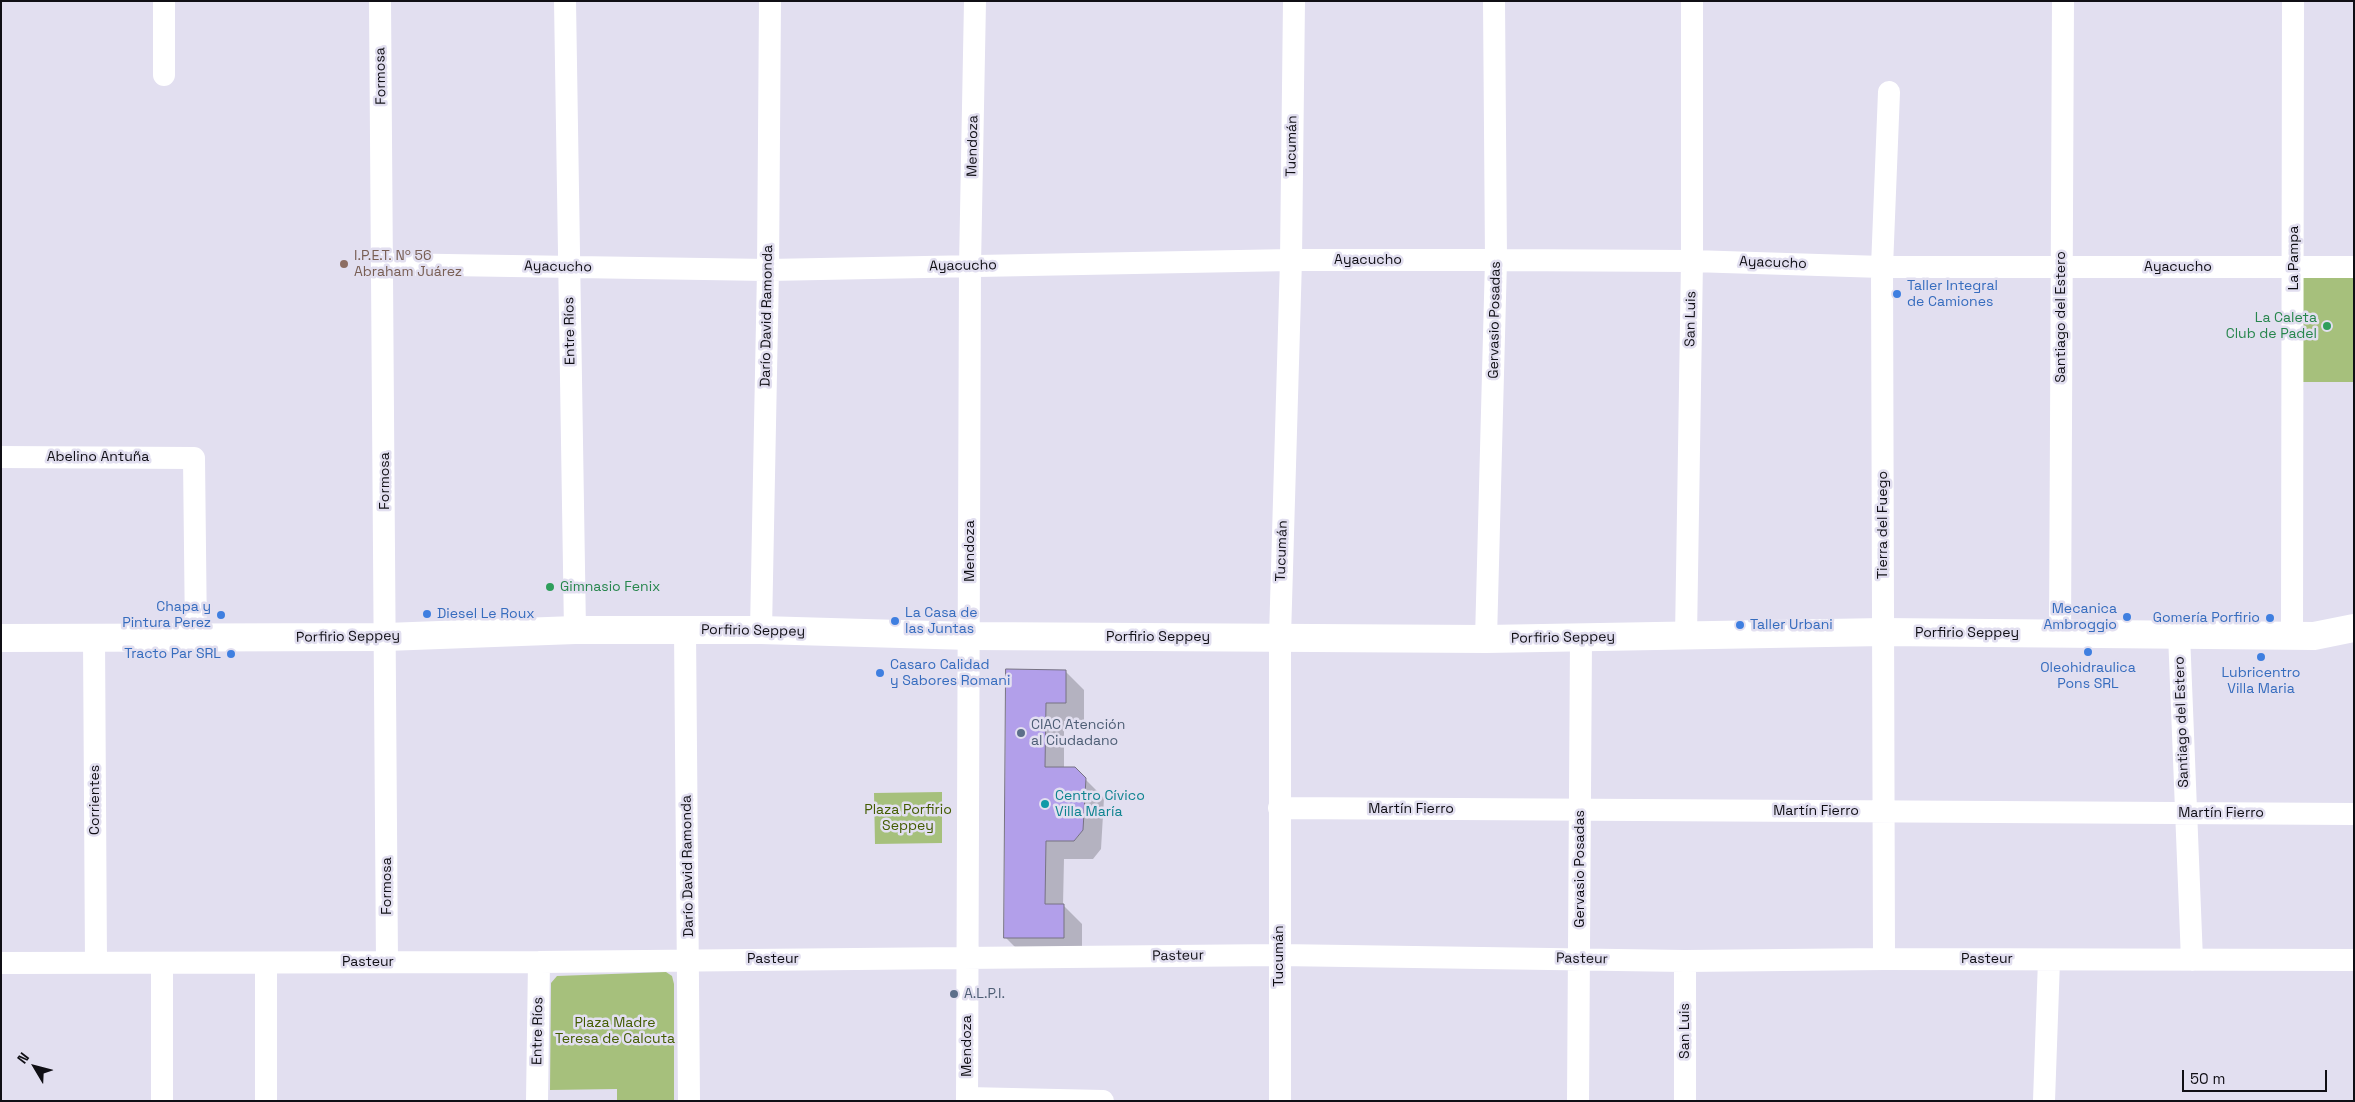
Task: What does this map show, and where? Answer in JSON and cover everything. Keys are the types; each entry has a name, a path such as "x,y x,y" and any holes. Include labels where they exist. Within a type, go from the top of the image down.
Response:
{"main road":[{"name":"Porfirio Seppey","path":"1,638 386,637 575,630 761,630 970,636 1486,639 1686,637 1883,632 2303,636 2354,628"},
{"name":"Porfirio Seppey","path":"2303,636 2338,647 2354,647"}],"street":[{"path":"164,1 164,76"},
{"name":"Formosa","path":"380,1 387,962"},
{"name":"Entre Ríos","path":"565,1 575,630"},
{"name":"Darío David Ramonda","path":"761,630 768,270 770,1"},
{"name":"Mendoza","path":"967,1100 970,266 975,1"},
{"name":"Tucumán","path":"1280,1101 1280,637 1290,260 1294,1"},
{"name":"Gervasio Posadas","path":"1486,639 1496,260 1494,1"},
{"name":"San Luis","path":"1686,637 1692,261 1692,1"},
{"name":"Santiago del Estero","path":"2060,634 2063,1"},
{"name":"La Pampa","path":"2293,1 2294,267 2303,636"},
{"name":"Tierra del Fuego","path":"1884,959 1882,267 1889,92"},
{"name":"Ayacucho","path":"383,264 768,270 1290,260 1496,260 1692,261 1882,267 2354,267"},
{"name":"Abelino Antuña","path":"1,457 194,458 196,638"},
{"name":"Darío David Ramonda","path":"685,630 689,1101"},
{"name":"Santiago del Estero","path":"2179,634 2192,960"},
{"name":"Corrientes","path":"94,638 96,963"},
{"name":"Gervasio Posadas","path":"1578,1101 1581,638"},
{"name":"Martín Fierro","path":"1279,808 2354,814"},
{"name":"Pasteur","path":"1,963 538,962 1279,955 1685,961 1884,959 2354,960"},
{"path":"2044,1101 2049,960"},
{"name":"San Luis","path":"1685,961 1685,1101"},
{"name":"Entre Ríos","path":"537,1101 538,962"},
{"path":"266,963 266,1101"},
{"path":"162,964 162,1101"},
{"path":"967,1100 1103,1101"}],"green space":[{"name":"La Caleta Club de Padel","path":"2301,271 2354,271 2354,382 2299,382"},
{"name":"Plaza Porfirio Seppey","path":"942,792 942,843 875,844 874,793"},
{"name":"Plaza Madre Teresa de Calcuta","path":"666,972 672,976 674,984 674,1101 617,1101 617,1089 550,1090 551,983 557,976"}],"building":[{"name":"Centro Cívico Villa María","path":"1006,669 1066,670 1066,703 1046,703 1045,767 1075,767 1086,778 1083,830 1074,841 1046,841 1045,904 1064,904 1064,938 1004,938"}],"place":[{"name":"I.P.E.T. Nº 56 Abraham Juárez","path":"344,264"},
{"name":"Taller Integral de Camiones","path":"1897,294"},
{"name":"La Caleta Club de Padel","path":"2327,326"},
{"name":"Gimnasio Fenix","path":"550,587"},
{"name":"Diesel Le Roux","path":"427,614"},
{"name":"Chapa y Pintura Perez","path":"221,615"},
{"name":"Mecanica Ambroggio","path":"2127,617"},
{"name":"Gomería Porfirio","path":"2270,618"},
{"name":"La Casa de las Juntas","path":"895,621"},
{"name":"Taller Urbani","path":"1740,625"},
{"name":"Oleohidraulica Pons SRL","path":"2088,652"},
{"name":"Tracto Par SRL","path":"231,654"},
{"name":"Lubricentro Villa Maria","path":"2261,657"},
{"name":"Casaro Calidad y Sabores Romani","path":"880,673"},
{"name":"CIAC Atención al Ciudadano","path":"1021,733"},
{"name":"Centro Cívico Villa María","path":"1045,804"},
{"name":"A.L.P.I.","path":"954,994"}]}
